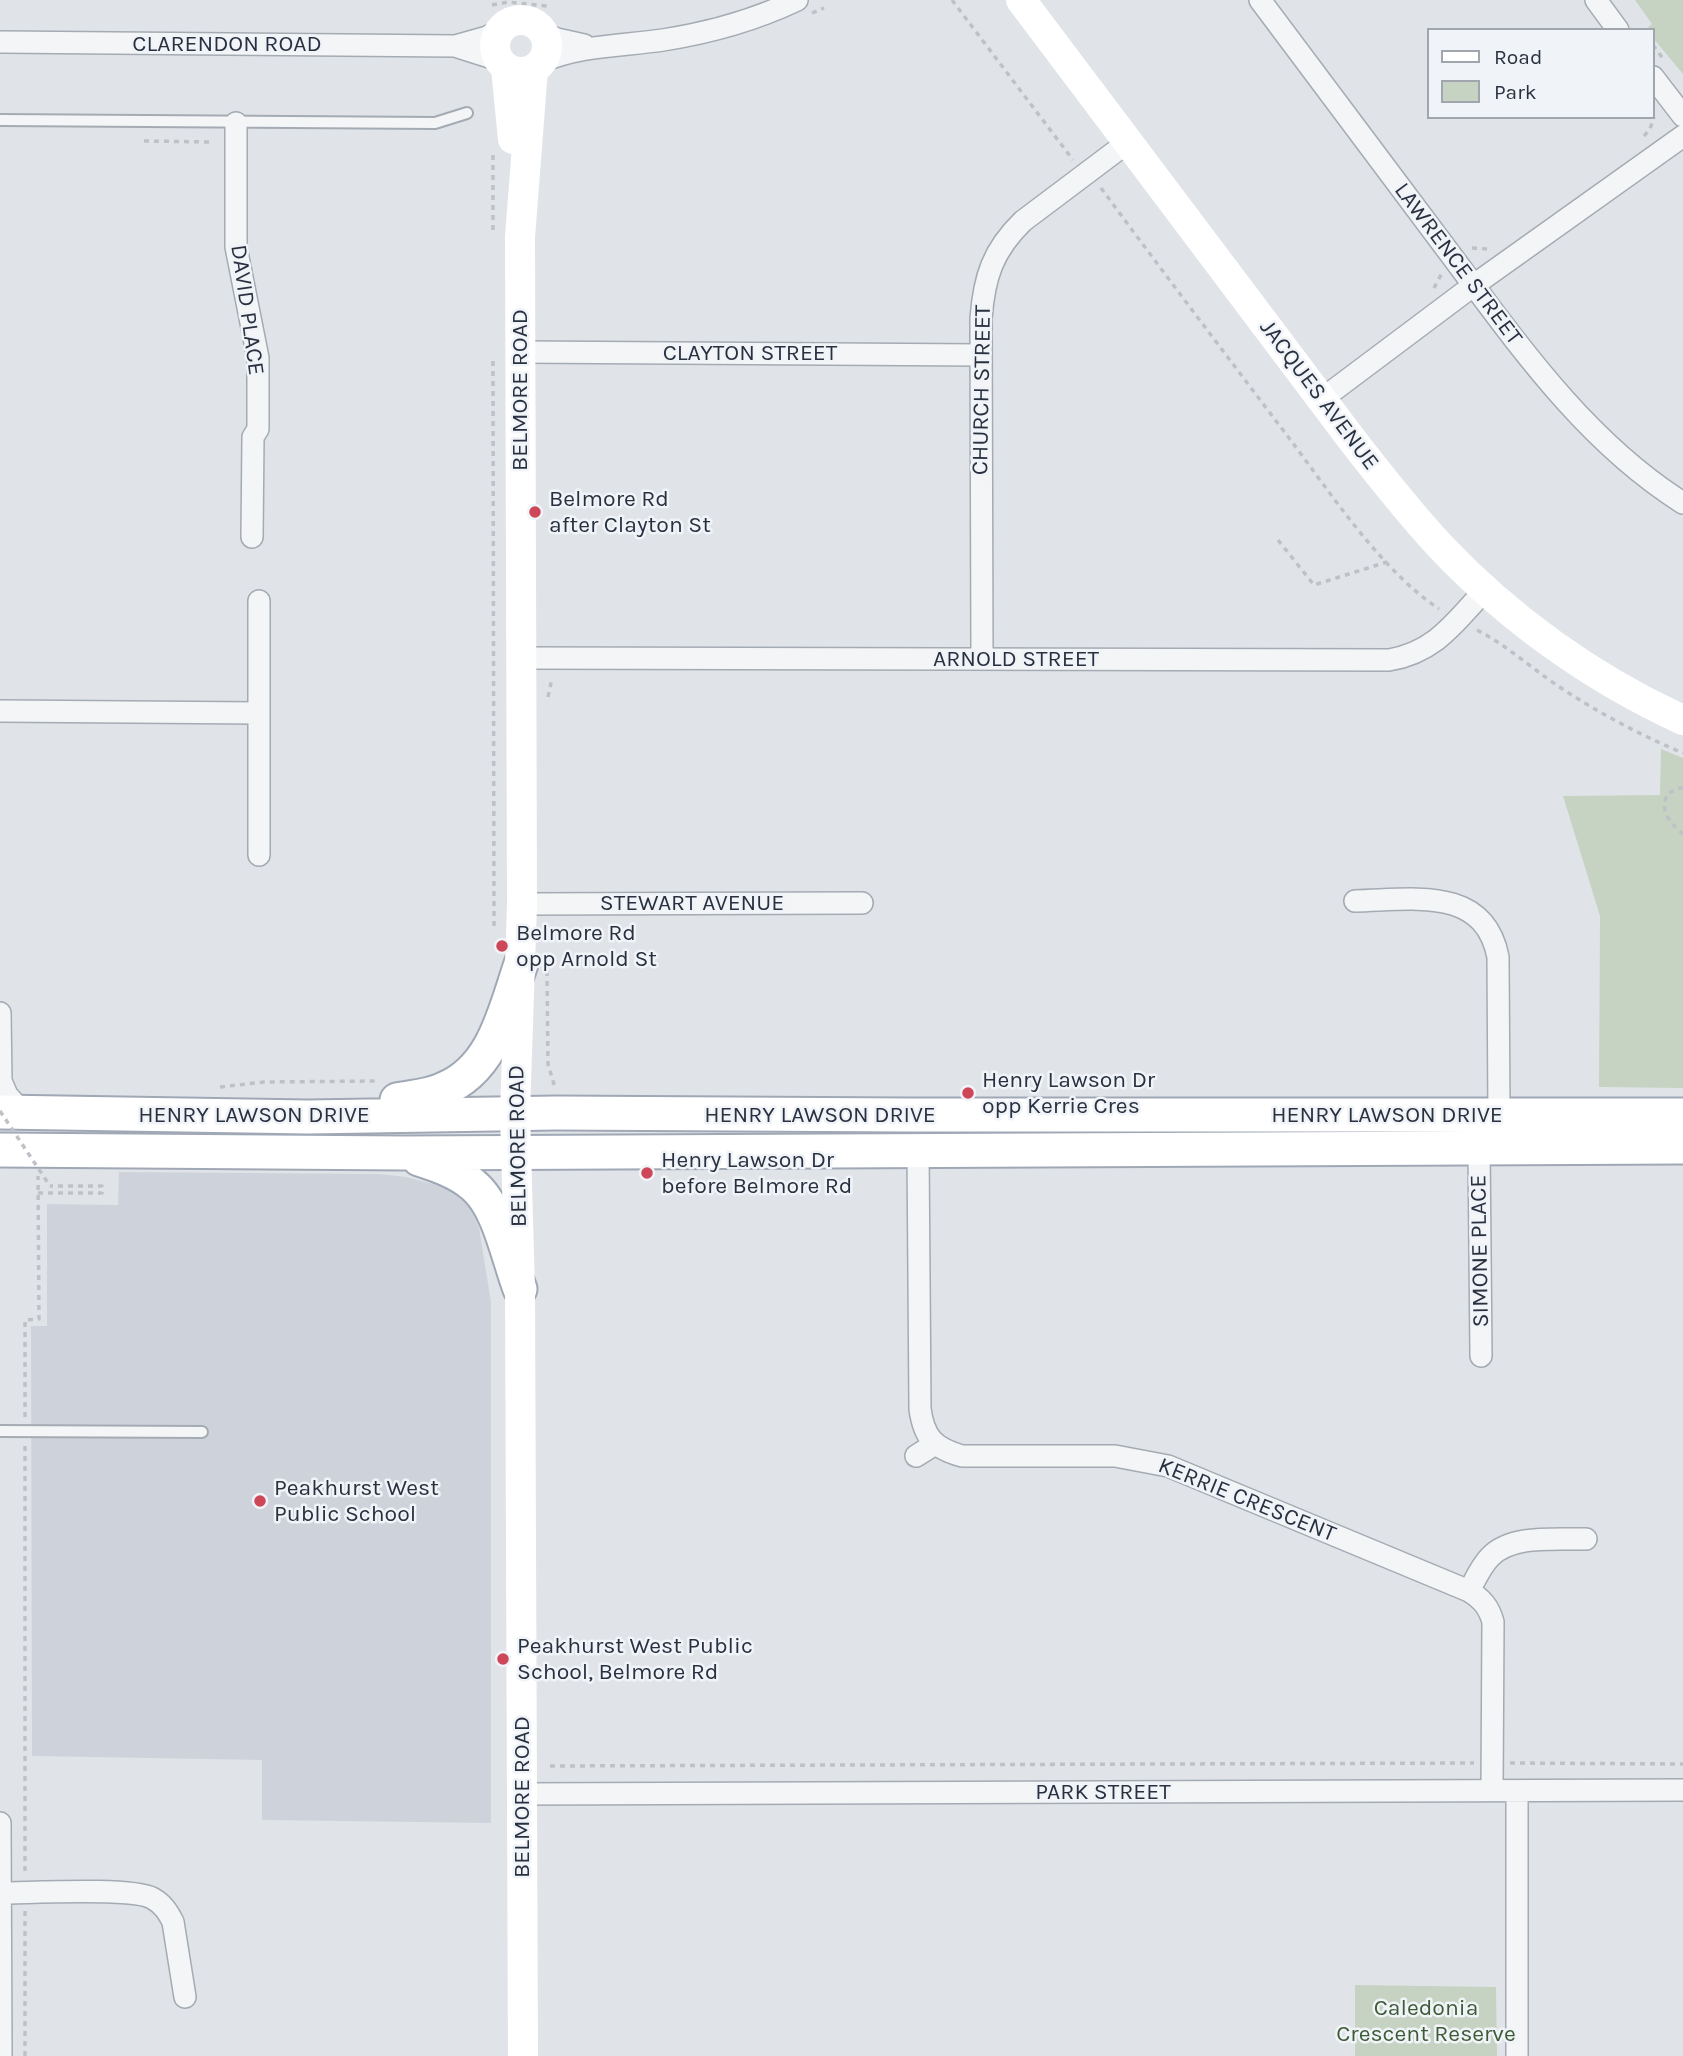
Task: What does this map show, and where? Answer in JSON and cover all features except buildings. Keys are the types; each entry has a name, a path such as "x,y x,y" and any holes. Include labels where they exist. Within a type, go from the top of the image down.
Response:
{"main road":[{"name":"JACQUES AVENUE","path":"1021,0 1322,399 1402,503 1443,549 1521,620 1582,664 1683,720"},
{"name":"BELMORE ROAD","path":"520,28 507,242 507,353 520,658 522,904 514,1113 520,1289 523,2056"},
{"path":"308,1117 442,1091 468,1076 488,1051 521,964"},
{"name":"HENRY LAWSON DRIVE","path":"7,1112 308,1117 514,1113 1683,1115"},
{"name":"HENRY LAWSON DRIVE","path":"0,1150 404,1153 1683,1147"},
{"path":"404,1153 438,1165 476,1186 488,1202 498,1223 520,1289"}],"street":[{"name":"CLARENDON ROAD","path":"0,42 455,46 520,28 593,47 686,36 740,22 797,0"},
{"name":"LAWRENCE STREET","path":"1260,0 1534,364 1579,415 1628,461 1683,503"},
{"path":"1595,0 1616,28"},
{"path":"1655,80 1683,116"},
{"name":"DAVID PLACE","path":"236,122 236,247 256,343 258,373 258,429 253,437 252,537"},
{"path":"1322,399 1474,285 1683,136"},
{"name":"CHURCH STREET","path":"982,659 982,297 999,247 1023,221 1128,142"},
{"name":"CLAYTON STREET","path":"507,353 981,355"},
{"name":"ARNOLD STREET","path":"520,658 1389,660 1420,652 1433,644 1485,590"},
{"path":"259,601 259,855"},
{"path":"0,712 259,713"},
{"path":"1355,901 1438,900 1467,909 1479,917 1488,928 1495,941 1498,965 1499,1115"},
{"name":"STEWART AVENUE","path":"522,904 862,903"},
{"path":"0,1014 1,1081 7,1095 7,1112"},
{"name":"SIMONE PLACE","path":"1479,1147 1481,1356"},
{"path":"916,1457 935,1444 926,1435 920,1409 918,1149"},
{"name":"KERRIE CRESCENT","path":"935,1444 947,1452 962,1456 1115,1456 1168,1466 1481,1598 1490,1610 1493,1622 1492,1790"},
{"path":"1469,1591 1488,1559 1500,1549 1520,1542 1586,1539"},
{"path":"1517,1790 1517,2056"},
{"name":"PARK STREET","path":"522,1794 1683,1790"},
{"path":"0,1823 1,2056"},
{"path":"0,1893 122,1893 150,1897 168,1912 173,1923 185,1997"}],"lane":[{"path":"0,120 435,123 467,113"},
{"path":"0,1431 202,1432"}],"path":[{"path":"952,0 1077,165 1096,181 1339,505 1418,594 1496,640 1579,699 1642,735 1683,753"},
{"path":"144,141 211,142"},
{"path":"493,152 507,242"},
{"path":"494,936 507,353"},
{"path":"1278,540 1314,584 1387,562"},
{"path":"1683,787 1668,793 1664,808 1667,819 1683,834"},
{"path":"211,1088 264,1082 381,1082"},
{"path":"7,1112 50,1185 102,1186 102,1193 38,1193"},
{"path":"25,2056 25,1320 39,1320 38,1169"},
{"path":"550,1766 1683,1764"}],"shaded area":[{"name":"Peakhurst West Public School","path":"119,1172 380,1174 433,1184 455,1193 470,1208 479,1228 491,1302 491,1823 262,1820 262,1760 32,1756 31,1326 47,1326 47,1204 118,1205"}],"green space":[{"path":"1635,0 1683,0 1683,74 1655,40 1655,28 1647,28 1652,24"},
{"path":"1661,749 1683,758 1683,1088 1599,1087 1600,916 1563,796 1660,795"},
{"name":"Caledonia Crescent Reserve","path":"1355,1985 1496,1987 1497,2056 1355,2056"}],"place":[{"name":"Belmore Rd after Clayton St","path":"535,512"},
{"name":"Belmore Rd opp Arnold St","path":"502,946"},
{"name":"Henry Lawson Dr opp Kerrie Cres","path":"968,1093"},
{"name":"Henry Lawson Dr before Belmore Rd","path":"647,1173"},
{"name":"Peakhurst West Public School","path":"260,1501"},
{"name":"Peakhurst West Public School, Belmore Rd","path":"503,1659"}]}
